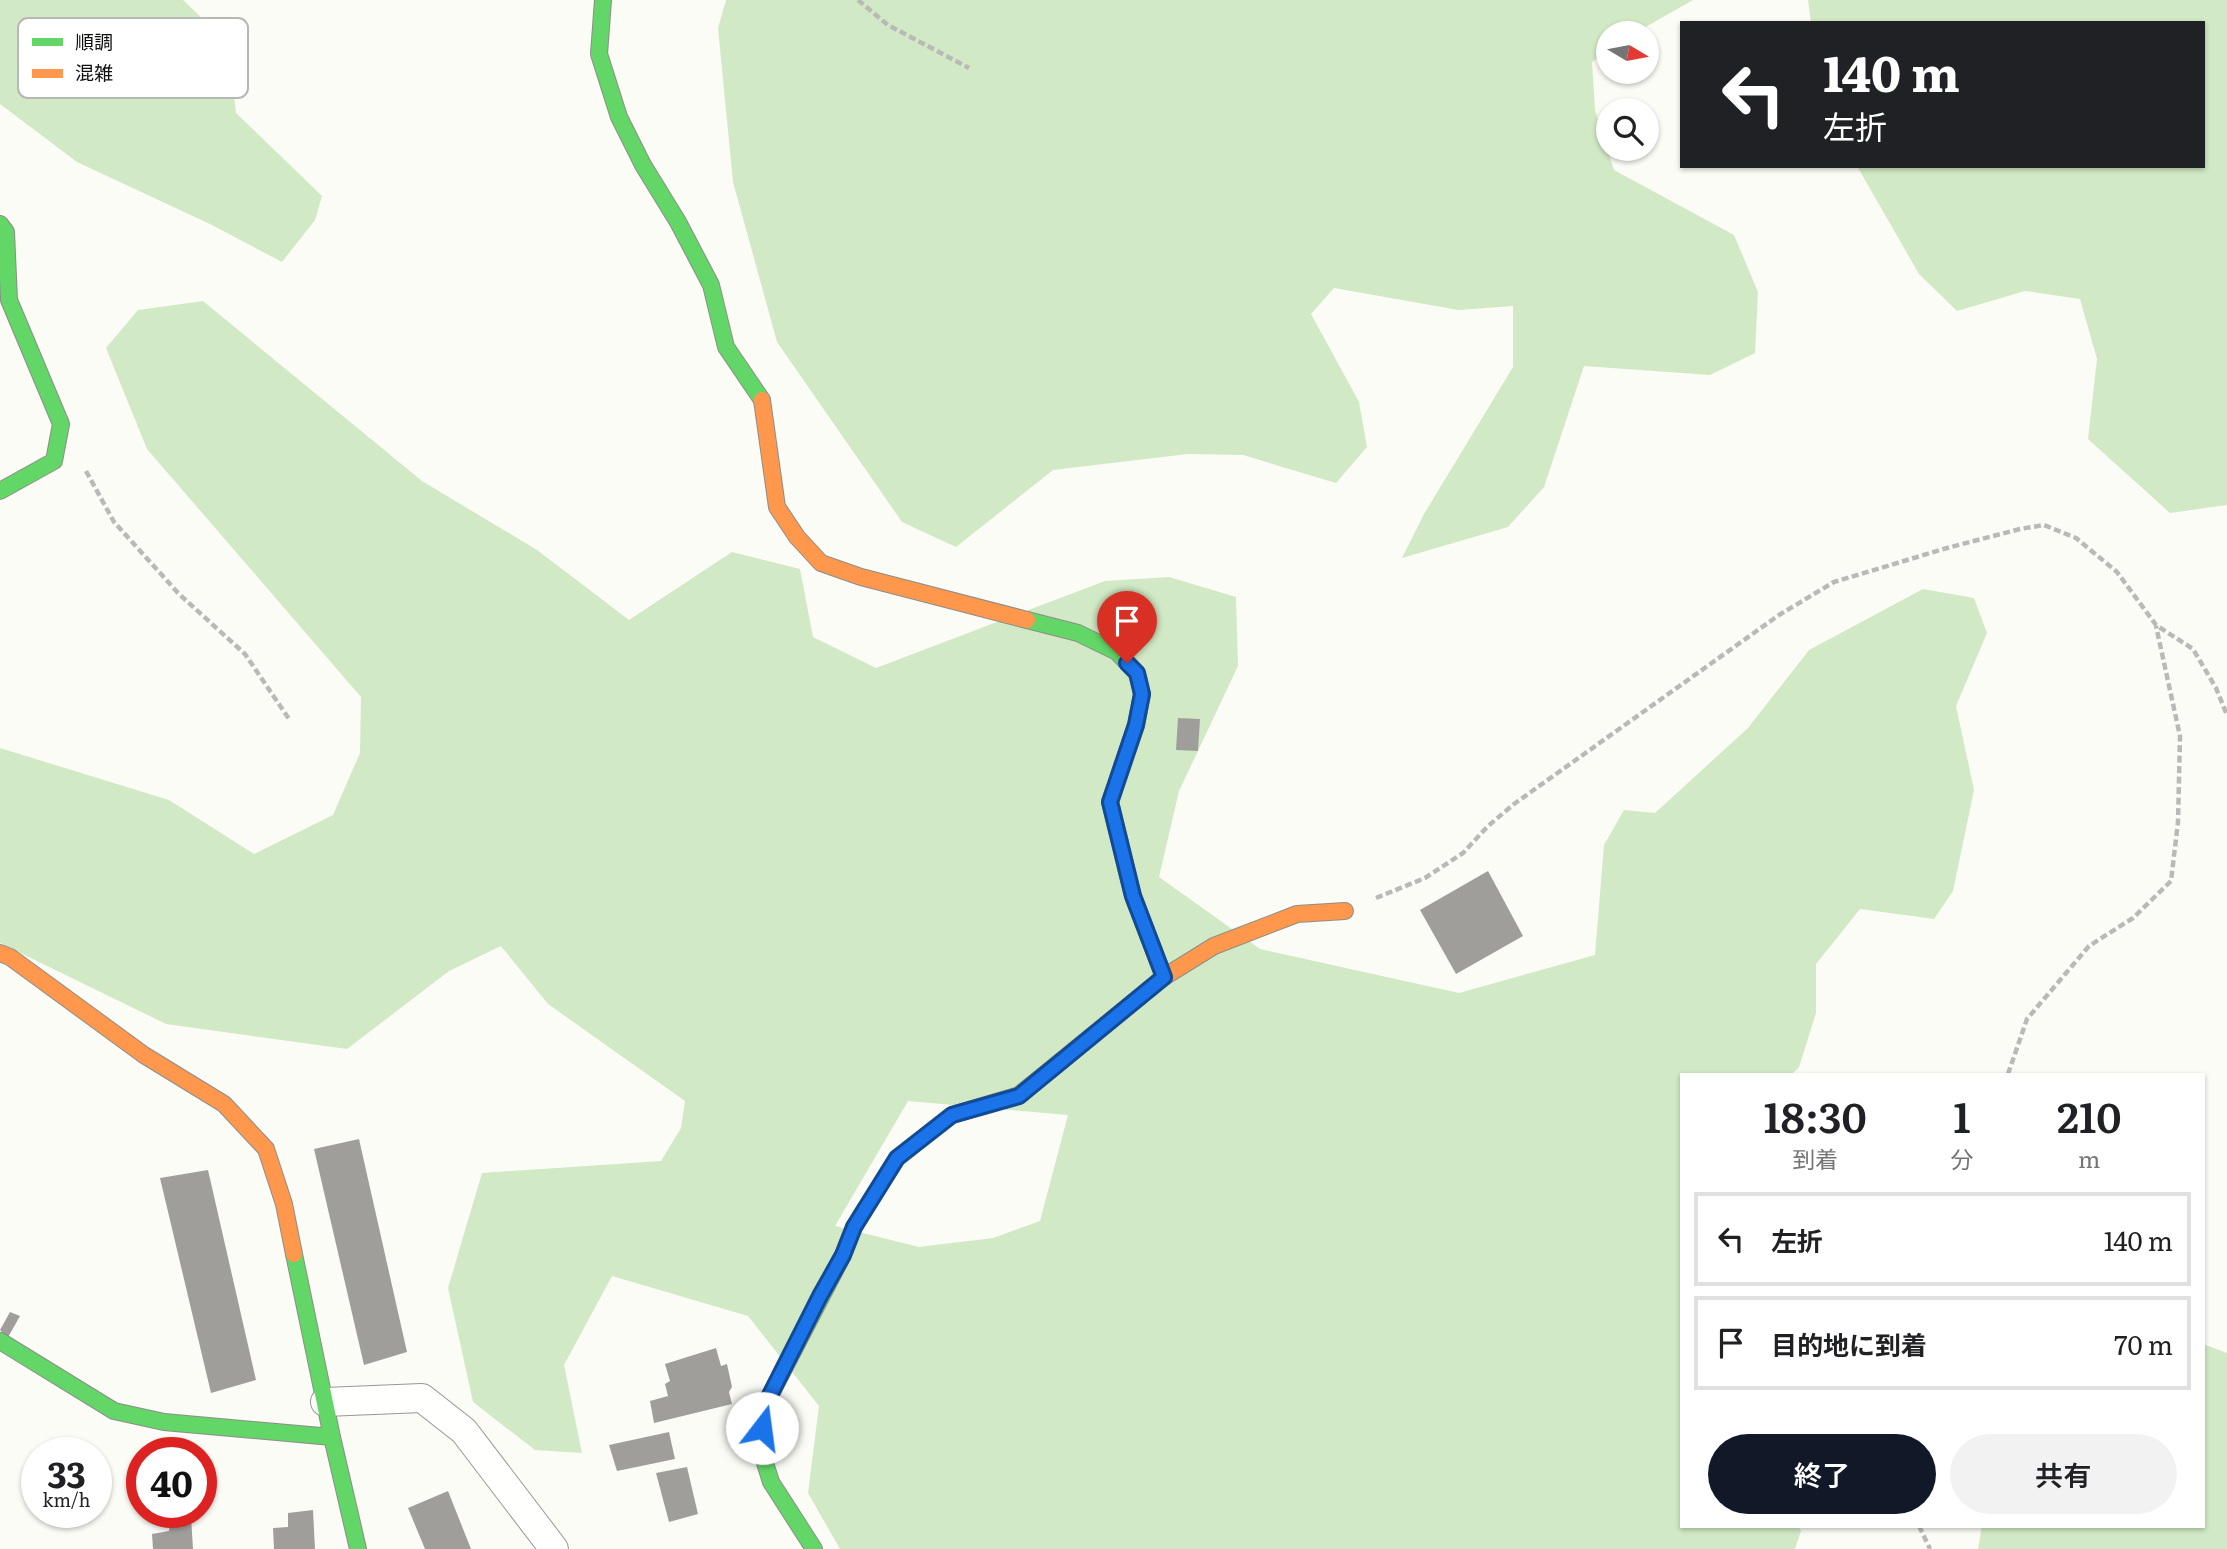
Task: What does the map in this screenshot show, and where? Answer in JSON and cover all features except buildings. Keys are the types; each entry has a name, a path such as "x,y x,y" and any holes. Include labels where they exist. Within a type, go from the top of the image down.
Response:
{"street":[{"path":"603,0 599,54 619,117 711,285 726,347 763,401 777,507 797,537 821,563 861,577 1078,633 1117,652 1137,673 1142,694 1136,725 1110,802 1133,896 1164,977"},
{"path":"0,225 6,232 9,300 61,424 54,461 0,491"},
{"path":"814,1549 771,1482 760,1447 763,1409 843,1255 854,1227 897,1158 952,1115 1019,1096 1164,977 1214,946 1297,914 1345,911"},
{"path":"0,953 10,957 144,1055 224,1104 266,1149 284,1204 358,1549"},
{"path":"0,1341 114,1411 164,1422 332,1437"},
{"path":"325,1402 422,1398 464,1431 554,1549"}],"path":[{"path":"858,0 888,25 969,68"},
{"path":"61,424 114,522 179,594 245,654 289,719"},
{"path":"1345,911 1425,878 1463,853 1488,826 1514,804 1779,615 1834,582 2020,529 2044,525 2076,538 2117,572 2156,625 2193,649 2216,688 2227,715"},
{"path":"2008,1073 2027,1019 2089,946 2133,918 2171,881 2178,822 2180,736 2156,625"},
{"path":"1920,1528 1930,1549"}],"green space":[{"path":"0,0 183,0 202,18 18,18 18,98 234,98 236,113 322,196 315,220 282,262 212,225 77,162 0,104"},
{"path":"726,0 1693,0 1656,21 1596,21 1596,59 1592,62 1596,161 1611,161 1614,170 1734,235 1758,292 1755,353 1710,375 1584,366 1544,487 1508,527 1402,558 1424,514 1513,367 1513,306 1458,310 1334,288 1311,314 1359,402 1367,447 1336,483 1243,455 1188,454 1053,470 956,547 902,522 777,342 733,182 718,28"},
{"path":"1808,0 2227,0 2227,505 2170,513 2088,439 2097,359 2080,299 2025,291 1957,311 1919,274 1858,168 2205,168 2205,21 1811,21"},
{"path":"203,301 422,481 537,550 629,620 732,552 800,569 813,637 876,668 1105,581 1169,577 1236,597 1238,666 1179,791 1159,877 1260,949 1459,993 1595,955 1604,845 1624,810 1655,813 1748,728 1809,650 1923,589 1974,598 1987,633 1956,706 1974,790 1953,891 1934,919 1860,909 1816,964 1816,1013 1799,1067 1793,1073 1680,1073 1680,1528 1800,1528 1795,1549 840,1549 808,1493 819,1406 748,1316 612,1276 564,1365 582,1453 535,1450 473,1402 448,1288 482,1173 661,1161 681,1128 685,1101 548,1004 501,946 449,971 347,1049 166,1024 0,943 0,748 169,800 254,854 333,815 360,753 361,697 147,449 106,348 138,310","holes":["908,1101 1068,1115 1040,1221 993,1238 919,1247 835,1226"]},
{"path":"2205,1345 2227,1353 2227,1549 1978,1549 1982,1528 2205,1528"}],"traffic: fast":[{"path":"603,0 599,54 619,117 711,285 726,347 762,400"},
{"path":"0,224 6,232 9,300 61,424 54,461 0,491"},
{"path":"1027,620 1078,633 1117,652 1137,673 1142,694 1136,725 1110,802 1133,896 1164,977"},
{"path":"814,1549 771,1482 760,1447 763,1409 843,1255 854,1227 897,1158 952,1115 1019,1095 1061,1061"},
{"path":"294,1254 358,1549"},
{"path":"0,1341 114,1411 164,1422 332,1437"}],"traffic: slow":[{"path":"762,400 777,507 797,537 821,563 861,577 1027,620"},
{"path":"1061,1061 1164,977 1214,946 1297,914 1345,911"},
{"path":"0,953 10,957 144,1055 224,1104 266,1149 284,1204 294,1254"}],"route":[{"path":"762,1428 763,1409 843,1255 854,1227 897,1158 952,1115 1019,1096 1164,977 1133,896 1110,802 1136,725 1142,694 1137,673 1127,663"}]}
